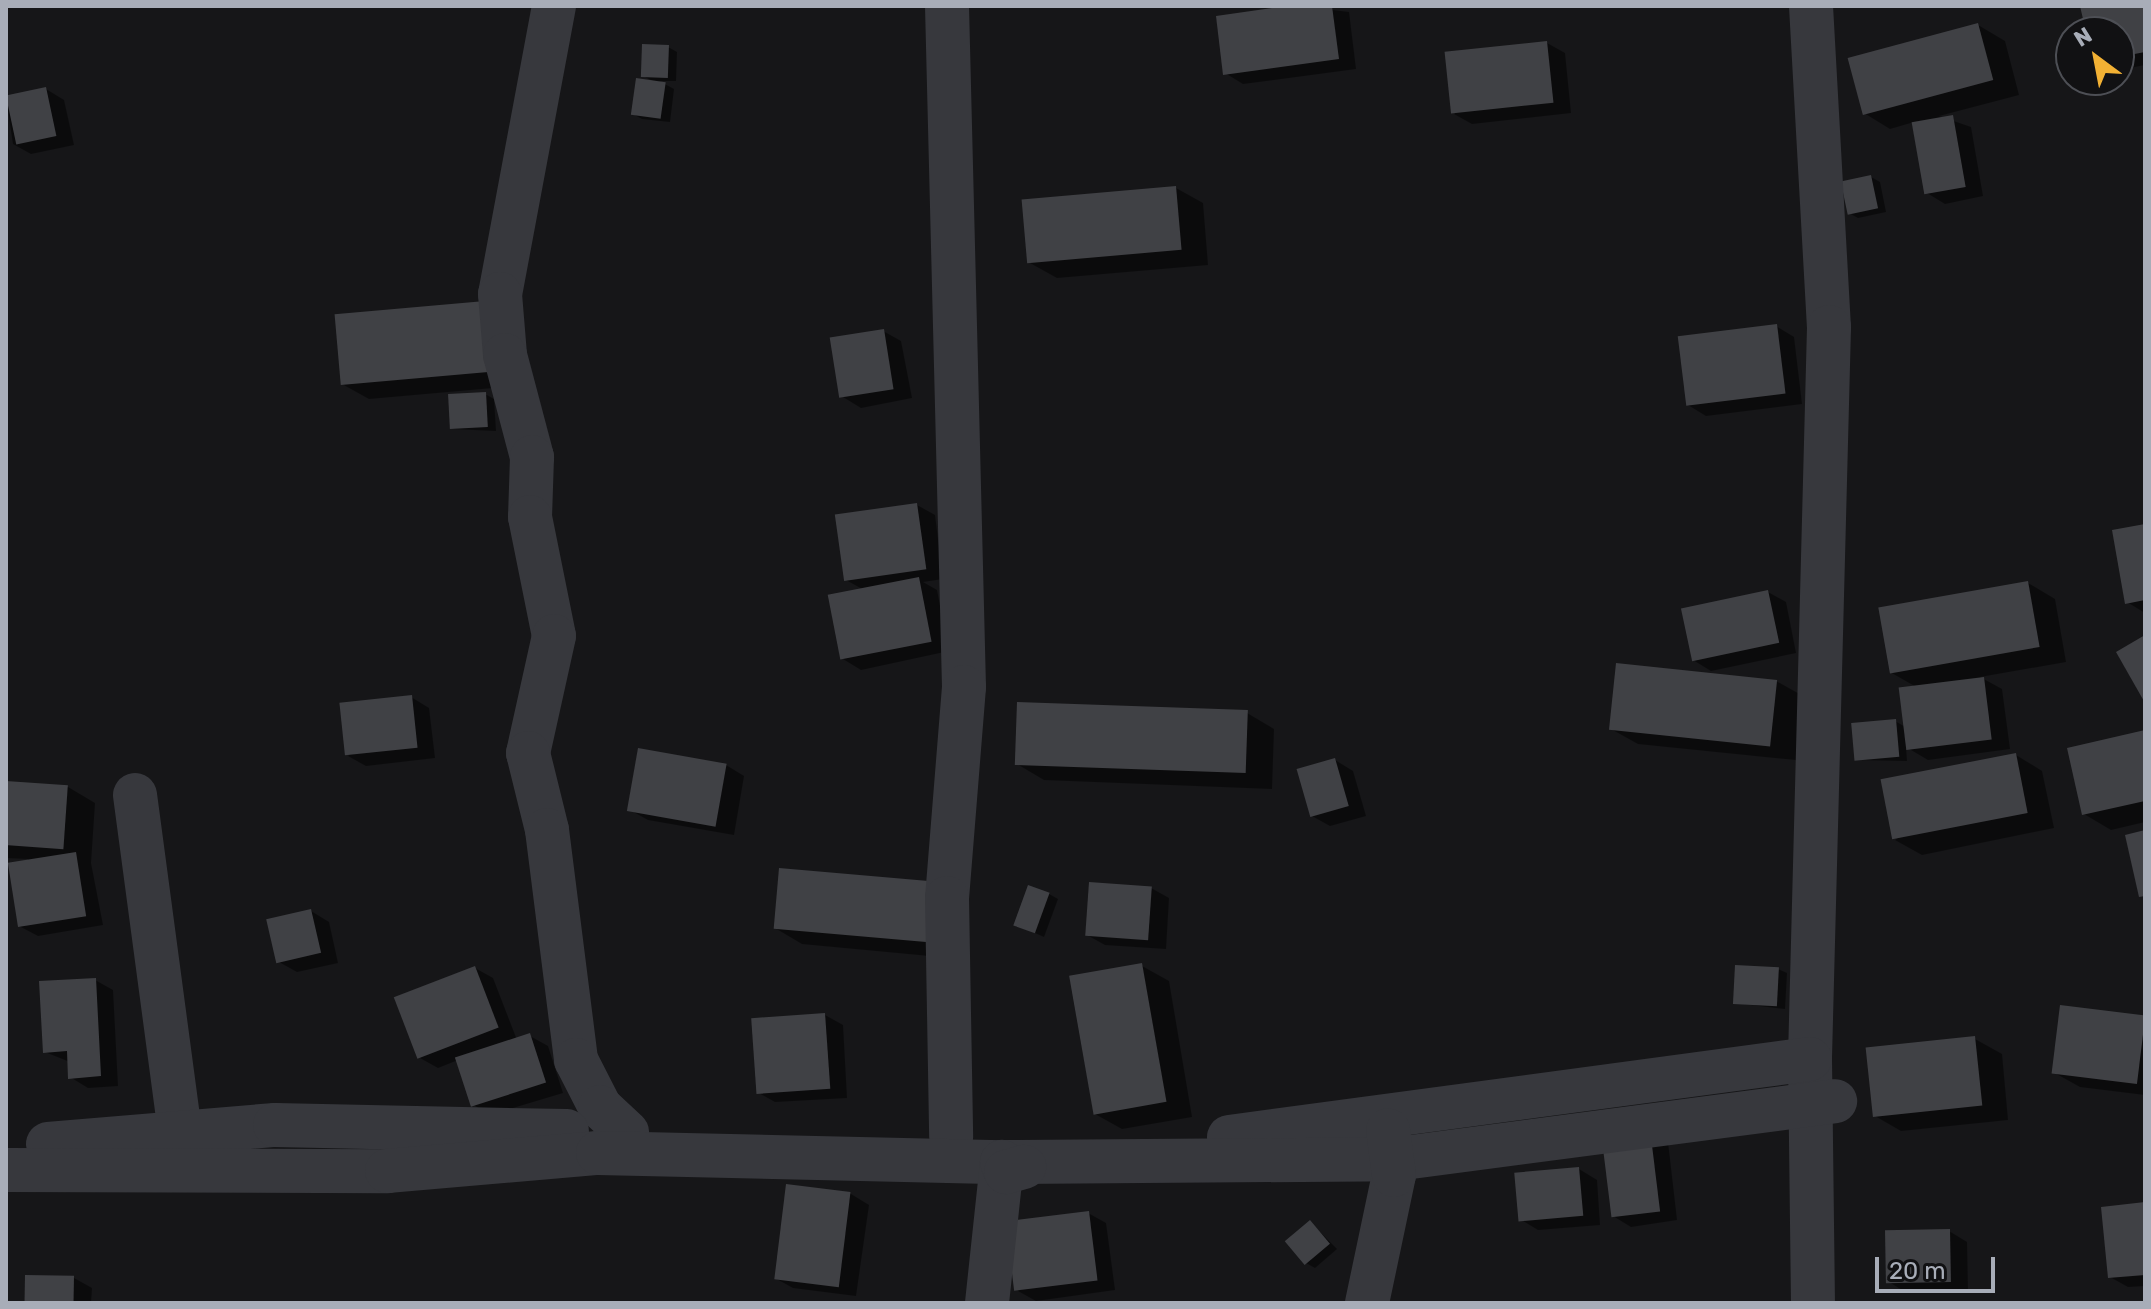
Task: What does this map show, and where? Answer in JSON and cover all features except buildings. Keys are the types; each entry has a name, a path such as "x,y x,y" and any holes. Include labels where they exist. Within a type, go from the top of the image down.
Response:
{"street":[{"path":"554,6 500,294 505,355 532,457 530,517 554,636 528,753 547,830 576,1060 600,1107 627,1132"},
{"path":"947,6 964,687 947,898 951,1137"},
{"path":"1811,6 1829,327 1810,1059 1813,1303"},
{"path":"135,795 186,1172"},
{"path":"6,1141 61,1145 275,1125 951,1137 1018,1163 1810,1059"},
{"path":"6,1170 387,1171 598,1153 1018,1163 1396,1159 1835,1101"},
{"path":"1367,1303 1394,1175 1386,1116"},
{"path":"987,1303 1018,1163"}]}
